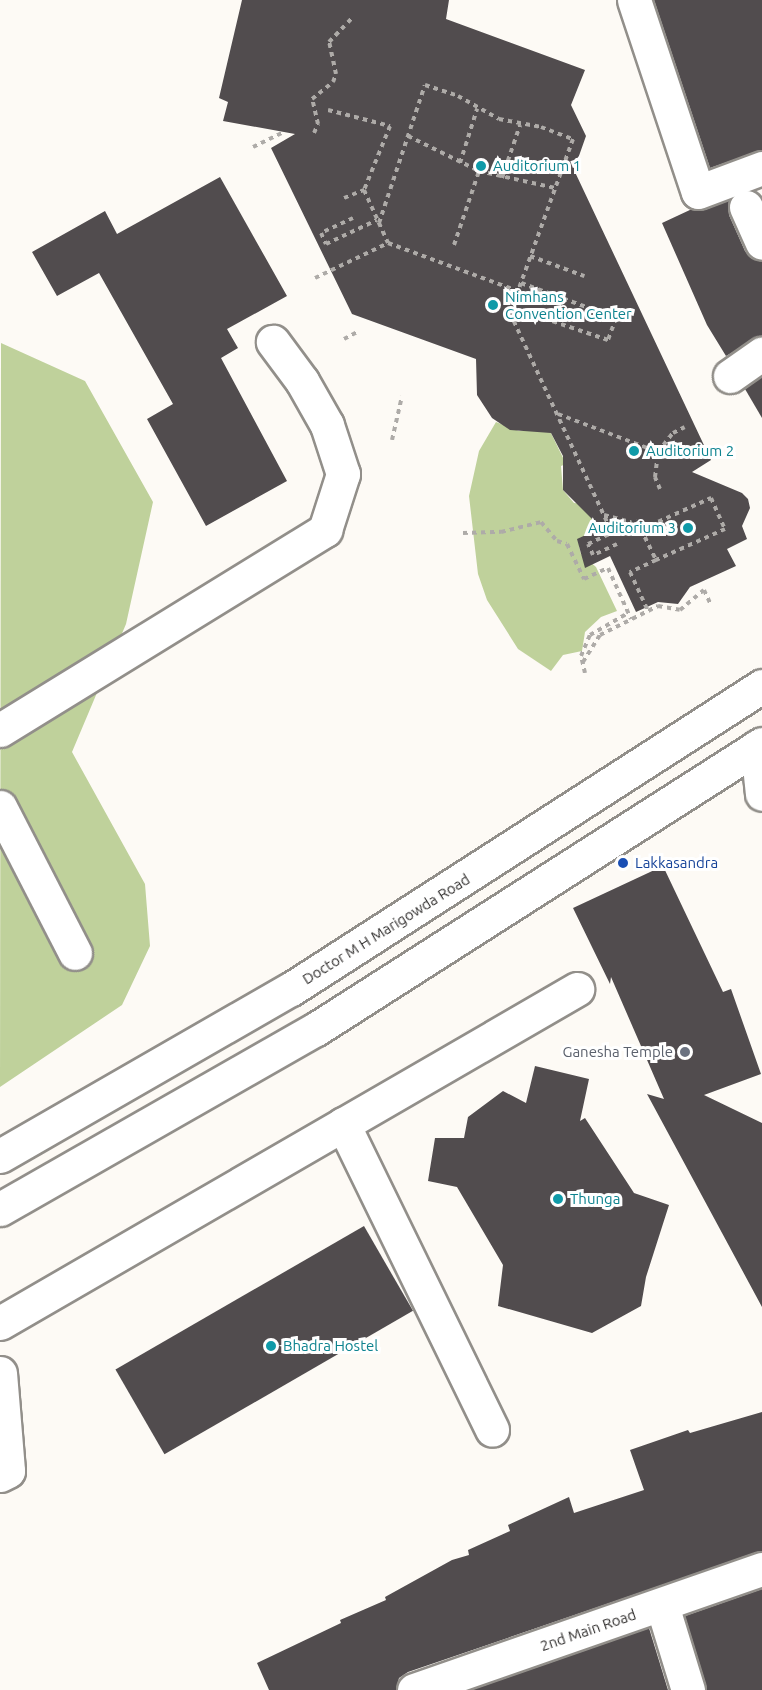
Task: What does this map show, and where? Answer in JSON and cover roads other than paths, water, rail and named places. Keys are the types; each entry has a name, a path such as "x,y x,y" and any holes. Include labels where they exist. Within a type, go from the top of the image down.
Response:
{"main road":[{"path":"634,0 699,192 762,168"},
{"path":"746,207 762,243"},
{"path":"0,730 325,530 343,474 327,425 302,381 273,342"},
{"path":"730,376 762,354"},
{"name":"Doctor M H Marigowda Road","path":"0,1156 291,989 762,686"},
{"path":"760,746 762,794"},
{"path":"0,1209 316,1029 760,746"},
{"path":"0,807 75,953"},
{"path":"0,1323 577,988"},
{"path":"343,1124 492,1430"},
{"path":"0,1373 8,1471 0,1475"},
{"name":"2nd Main Road","path":"414,1690 762,1569"},
{"path":"662,1605 688,1690"}],"place":[{"name":"Auditorium 1","path":"481,166"},
{"name":"Nimhans Convention Center","path":"493,305"},
{"name":"Auditorium 2","path":"634,451"},
{"name":"Auditorium 3","path":"688,528"},
{"name":"Lakkasandra","path":"623,863"},
{"name":"Ganesha Temple","path":"685,1052"},
{"name":"Thunga","path":"558,1199"},
{"name":"Bhadra Hostel","path":"271,1346"}]}
